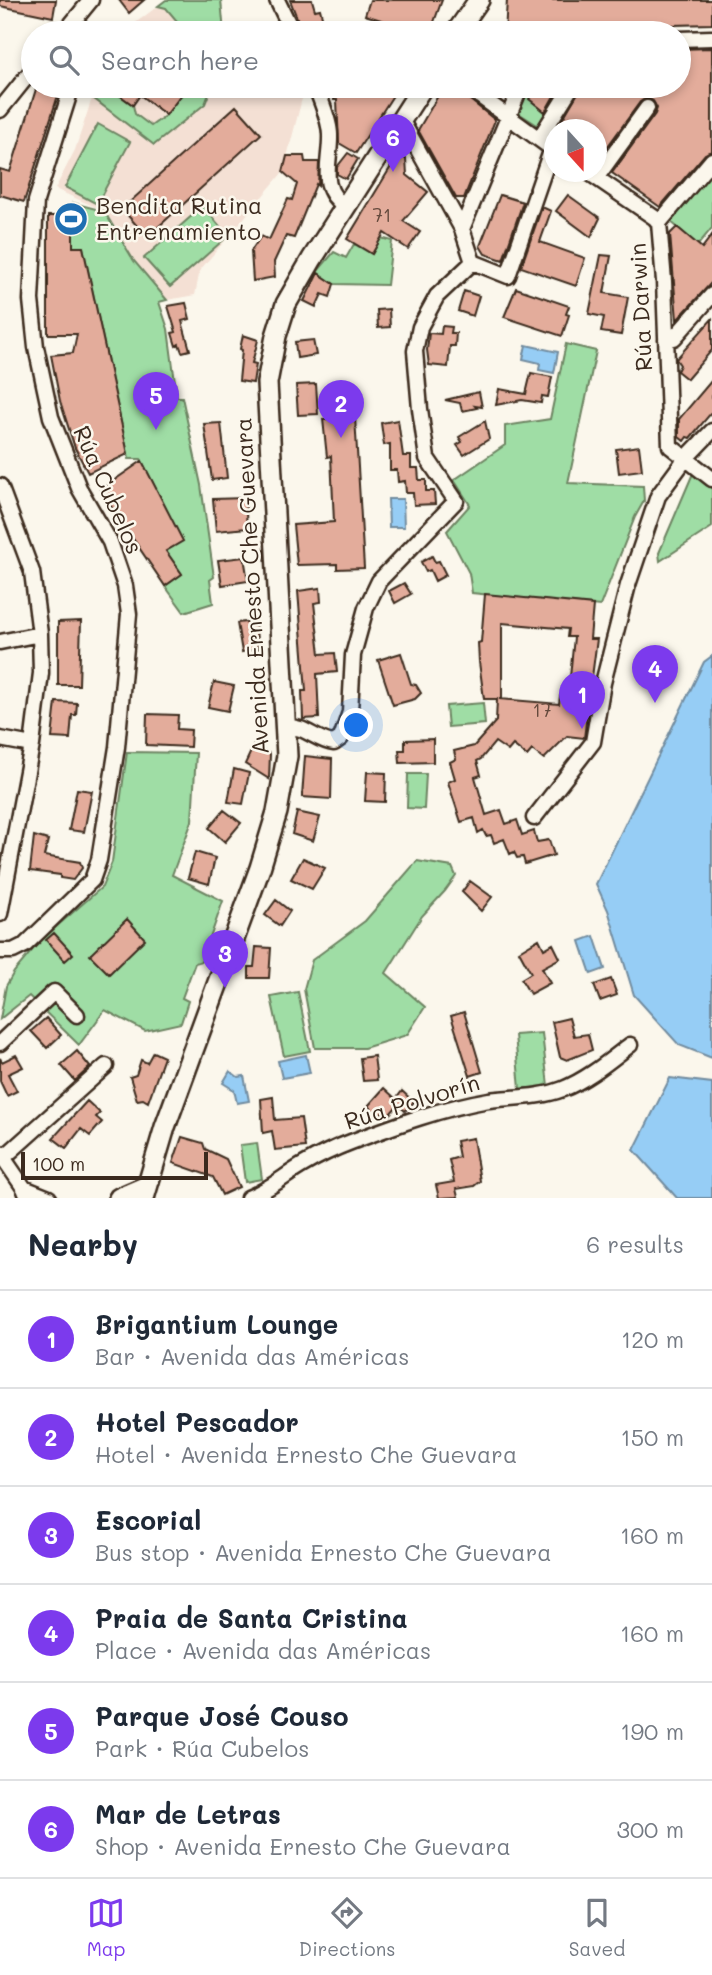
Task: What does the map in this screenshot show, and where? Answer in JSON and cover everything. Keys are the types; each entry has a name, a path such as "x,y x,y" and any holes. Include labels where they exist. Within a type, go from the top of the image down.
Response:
{"main road":[{"path":"464,21 479,0"},
{"name":"Avenida Ernesto Che Guevara","path":"119,1198 146,1192 202,1024 237,936 277,812 287,756 287,727 267,383 276,336 286,304 312,259 415,98"}],"street":[{"path":"74,21 91,0"},
{"path":"277,0 287,21"},
{"path":"691,39 712,38"},
{"path":"0,110 21,84"},
{"name":"Rúa Cubelos","path":"0,951 13,951 25,945 92,880 99,860 117,747 129,614 125,586 110,542 79,488 51,417 36,347 31,300 36,201 68,98"},
{"path":"320,98 331,132 327,181 335,200 346,207"},
{"path":"483,98 544,143"},
{"path":"462,229 516,98"},
{"path":"539,139 565,98"},
{"name":"Rúa Darwin","path":"607,157 647,108"},
{"path":"401,121 462,229 472,262"},
{"path":"659,223 712,160"},
{"path":"472,262 508,276 544,174"},
{"name":"Rúa Darwin","path":"604,182 659,223 670,446 686,458"},
{"path":"287,727 300,732 309,731 324,742 334,743 341,738 350,712 353,654 366,608 379,581 456,501 427,458 415,351 420,327 437,296 472,262"},
{"path":"666,339 674,338 712,295"},
{"path":"534,818 593,742 603,683 628,585 658,496 686,458 712,431"},
{"path":"686,458 712,479"},
{"path":"0,914 32,744 41,673 40,634 32,572 2,495"},
{"path":"0,642 40,634"},
{"path":"0,739 32,744"},
{"path":"0,1043 54,992 77,1014"},
{"name":"Rúa Polvorín","path":"248,1198 263,1192 304,1164 349,1143 406,1123 489,1101 528,1097 562,1089 600,1068 630,1045"},
{"path":"49,1198 26,1193 1,1156 106,1066"}],"shaded area":[{"path":"166,0 221,0 223,21 138,21"},
{"path":"92,98 302,98 283,172 200,270 195,295 167,300 134,261 104,211 55,189 75,150"}],"green space":[{"path":"166,0 221,0 223,21 177,21 166,8 158,6"},
{"path":"93,98 123,98 133,105 135,114 151,126 166,115 179,98 207,98 205,104 154,145"},
{"path":"522,98 565,98 552,119 544,119 544,129 517,112"},
{"path":"98,124 130,142 97,204 65,187"},
{"path":"712,171 712,228 698,245 670,221"},
{"path":"73,203 104,211 134,261 167,300 159,302 168,329 177,397 182,397 201,485 214,577 210,580 213,603 184,612 165,586 182,574 166,551 182,541 141,459 129,459 83,247 73,247"},
{"path":"203,206 228,236 170,287 144,258"},
{"path":"381,238 392,241 387,285 334,284 317,272 334,252 346,258 354,244 372,254"},
{"path":"566,344 596,351 568,483 643,486 644,501 635,517 600,606 472,593 469,573 447,531 470,505 454,480 505,445 505,426 550,419"},
{"path":"694,471 712,486 712,527 660,561 659,553"},
{"path":"483,703 485,724 448,727 446,706"},
{"path":"127,752 196,753 192,821 172,875 223,901 202,961 195,963 182,998 188,1001 181,1023 145,1031 105,1010 79,1045 29,996 0,1019 6,986 14,972 40,941 102,887 112,862"},
{"path":"408,774 426,774 424,809 407,808"},
{"path":"417,861 452,867 456,876 422,916 386,973 425,1007 407,1035 364,1048 315,1048 304,989 312,960 365,921"},
{"path":"298,992 310,1051 284,1056 271,997"},
{"path":"542,1033 548,1086 520,1089 515,1035"},
{"path":"257,1143 262,1179 245,1182 240,1145"}],"water":[{"path":"526,345 558,352 554,373 539,370 540,363 523,359"},
{"path":"388,499 403,499 404,527 389,527"},
{"path":"712,656 712,1058 679,1045 634,995 608,910 596,884 704,662"},
{"path":"594,936 605,969 591,974 580,941"},
{"path":"306,1055 310,1073 282,1078 278,1061"},
{"path":"230,1071 238,1077 244,1076 249,1101 237,1103 234,1090 223,1083"},
{"path":"670,1078 712,1083 712,1198 677,1198 634,1150"}],"building":[{"path":"0,0 56,0 53,17 0,6"},
{"path":"119,0 144,0 129,13"},
{"path":"290,0 312,0 315,10 320,9 323,21 298,21"},
{"path":"370,0 442,0 434,21 384,21 365,15"},
{"path":"507,0 712,0 712,24 691,25 691,21 506,21"},
{"path":"712,48 712,151 705,154 660,207 612,173 655,114 657,108 653,101 647,98 691,98 691,49"},
{"path":"33,98 57,98 24,202 0,195 0,169 10,172"},
{"path":"123,98 138,98 133,105"},
{"path":"144,98 179,98 166,115"},
{"path":"391,98 356,153 339,143 337,100 334,100"},
{"path":"437,98 468,98 495,120 464,198 456,198 418,130"},
{"path":"530,98 553,98 545,112"},
{"path":"575,98 647,98 640,102 607,147 607,119 562,119"},
{"path":"236,106 261,134 147,237 122,209"},
{"path":"348,153 358,159 346,179 337,174 337,167"},
{"path":"398,155 406,159 407,175 428,192 403,221 420,232 408,249 384,233 372,254 347,239"},
{"path":"287,156 304,156 305,162 319,162 318,186 316,184 294,238 286,236 274,262 275,277 253,281 251,251 261,236 269,240 288,199 292,200 297,184 283,172"},
{"path":"500,195 523,202 503,260 485,254 480,246"},
{"path":"568,195 600,218 591,237 556,211"},
{"path":"542,207 551,211 540,242 585,258 576,286 521,267"},
{"path":"48,216 73,216 73,247 83,247 128,454 88,473 75,448 60,401 51,355 73,353 77,334 48,334"},
{"path":"677,227 702,248 712,235 712,282 677,320 670,234"},
{"path":"601,255 611,256 604,293 628,297 621,335 601,332 604,317 589,314"},
{"path":"318,273 334,284 330,297 322,294 316,307 304,301"},
{"path":"516,288 569,306 562,336 504,317"},
{"path":"464,291 479,296 473,316 458,311"},
{"path":"186,303 190,319 182,321 190,350 182,352 179,344 176,346 172,333 176,332 168,306"},
{"path":"389,309 390,327 378,328 377,310"},
{"path":"712,319 712,350 687,379 677,371 680,365 676,359"},
{"path":"442,326 452,327 451,333 456,333 455,346 450,346 448,367 429,365 429,333 441,334"},
{"path":"243,335 258,340 252,363 256,364 253,383 239,381"},
{"path":"313,340 316,355 297,358 295,342"},
{"path":"531,373 552,377 548,397 542,396 541,403 522,400 496,405 499,389 526,394"},
{"path":"712,380 712,412 690,438 687,437 684,441 679,437 679,419"},
{"path":"316,384 318,414 298,415 296,385"},
{"path":"479,392 482,407 475,406 477,408 462,411 460,403 445,400"},
{"path":"355,417 364,568 337,569 337,564 297,565 293,525 334,522 331,456 327,457 323,419"},
{"path":"398,420 403,456 411,456 411,468 418,468 419,480 426,480 426,491 434,491 435,504 414,505 413,493 406,493 405,481 398,482 397,470 390,470 390,444 384,445 381,423"},
{"path":"485,421 489,439 464,455 457,445 462,442 459,437"},
{"path":"221,423 227,478 212,480 204,424"},
{"path":"639,446 642,470 619,473 616,449"},
{"path":"142,461 183,541 166,551 182,574 165,586 100,490"},
{"path":"245,498 247,528 216,531 213,499"},
{"path":"432,556 435,562 439,561 446,575 435,581 430,570 426,572 421,562"},
{"path":"244,557 248,581 222,585 218,560"},
{"path":"404,583 411,594 395,603 389,591"},
{"path":"320,588 321,602 314,603 320,654 335,653 337,672 317,674 319,718 303,719 302,691 306,691 298,591"},
{"path":"485,594 593,605 590,639 597,639 584,738 567,736 544,759 532,750 527,756 513,745 508,751 495,742 477,761 481,775 475,777 486,815 501,810 506,824 517,820 522,835 534,831 537,842 549,840 554,855 525,864 523,857 517,858 514,852 510,854 504,839 494,843 491,835 486,836 483,830 478,833 474,818 461,822 448,782 455,779 450,762 456,759 454,751 474,746 496,721 497,699 484,699 478,643 481,642","holes":["502,623 568,629 567,637 574,637 568,697 560,696 559,704 499,699 502,699"]},
{"path":"81,621 79,685 58,685 58,622"},
{"path":"255,621 258,649 242,652 237,623"},
{"path":"401,653 411,684 416,685 421,693 415,699 393,705 378,660"},
{"path":"214,682 234,686 228,711 208,707"},
{"path":"56,702 77,703 76,715 72,715 70,739 52,738"},
{"path":"147,714 178,715 177,729 191,730 190,747 146,745"},
{"path":"433,739 433,762 400,763 399,750 405,750 405,740"},
{"path":"254,745 270,754 269,779 245,764"},
{"path":"305,756 332,759 331,799 302,797"},
{"path":"234,769 249,773 243,804 228,802"},
{"path":"367,772 386,773 385,802 365,801"},
{"path":"77,789 92,791 84,832 69,830"},
{"path":"224,810 241,823 225,842 209,828"},
{"path":"297,812 320,817 313,841 292,834"},
{"path":"34,836 48,840 44,856 80,862 82,868 73,880 60,878 60,875 30,871"},
{"path":"195,852 215,858 209,884 188,878"},
{"path":"303,858 325,868 312,889 291,879"},
{"path":"470,881 492,897 481,911 462,892"},
{"path":"276,900 290,911 280,926 265,915"},
{"path":"127,919 145,939 109,974 90,955"},
{"path":"54,933 73,954 65,961 46,940"},
{"path":"539,939 544,949 553,944 560,958 542,968 550,983 530,994 521,979 531,973 519,951"},
{"path":"256,947 271,948 269,978 249,978 249,967 254,967"},
{"path":"611,979 617,995 600,1001 594,985"},
{"path":"464,1012 482,1072 470,1076 451,1016"},
{"path":"46,1018 61,1035 47,1048 31,1031"},
{"path":"569,1018 574,1036 588,1034 592,1050 567,1060 560,1057 552,1022"},
{"path":"77,1051 90,1067 75,1081 61,1065"},
{"path":"153,1052 164,1057 148,1102 137,1100 130,1077 136,1075 141,1060 147,1063"},
{"path":"16,1055 23,1067 8,1074 17,1091 7,1096 0,1081 0,1058 2,1062"},
{"path":"374,1056 377,1080 363,1081 360,1058"},
{"path":"384,1088 396,1099 402,1091 414,1102 405,1111 398,1105 389,1115 384,1111 379,1116 368,1106"},
{"path":"273,1097 275,1120 301,1118 305,1147 275,1150 272,1131 263,1133 261,1099"},
{"path":"87,1101 100,1113 96,1117 102,1122 90,1136 81,1129 66,1148 53,1138"},
{"path":"182,1137 203,1143 205,1149 226,1159 239,1187 222,1195 213,1177 173,1163"},
{"path":"473,1138 480,1181 474,1186 456,1189 458,1197 439,1198 436,1185 454,1182 449,1160 459,1157 456,1141"}],"place":[{"name":"Mar de Letras","path":"393,172"},
{"name":"Bendita Rutina Entrenamiento","path":"71,219"},
{"name":"Parque José Couso","path":"156,430"},
{"name":"Hotel Pescador","path":"341,438"},
{"name":"Praia de Santa Cristina","path":"655,703"},
{"name":"Brigantium Lounge","path":"582,729"},
{"name":"Escorial","path":"225,988"}]}
